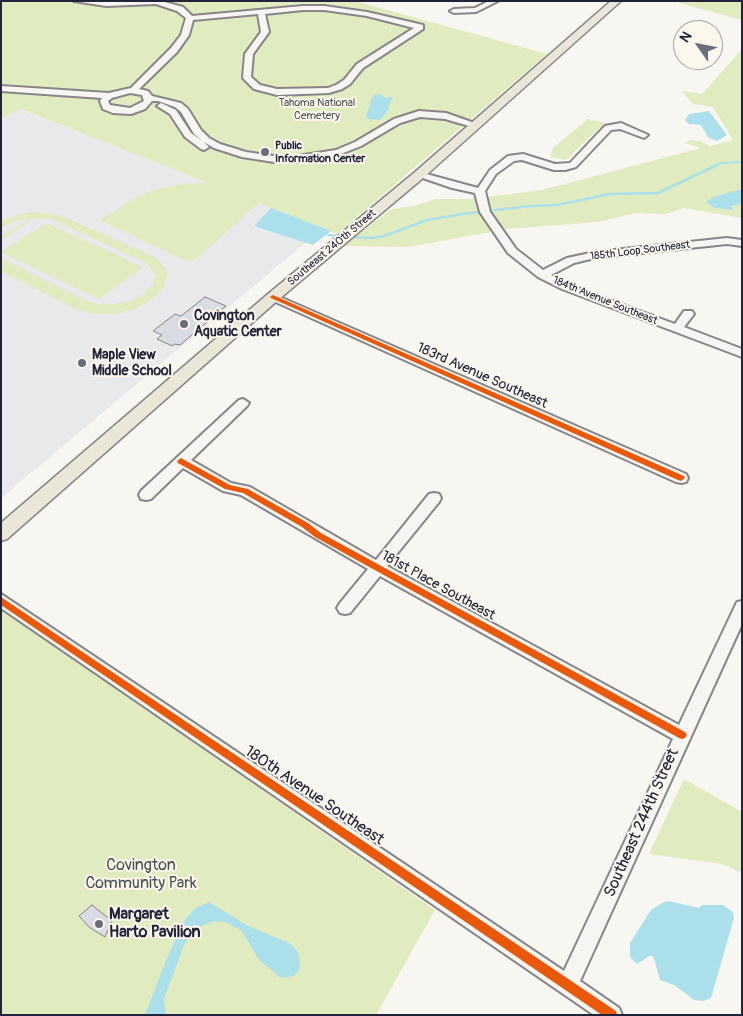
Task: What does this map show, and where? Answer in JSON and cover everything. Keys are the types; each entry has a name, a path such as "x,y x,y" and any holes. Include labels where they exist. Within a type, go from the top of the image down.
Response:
{"main road":[{"name":"Southeast 240th Street","path":"1,534 273,296 419,175 617,1"}],"street":[{"path":"76,1 106,4 156,2 180,9 190,18 303,8 345,10 393,19 420,27 360,66 347,82 339,87 329,90 277,92 257,87 247,78 249,54 265,32 261,12"},
{"path":"454,11 476,10 495,1"},
{"path":"134,90 174,50 185,35 190,18"},
{"path":"1,88 107,98"},
{"path":"1,93 107,98 118,92 134,90 144,93 147,102"},
{"path":"107,98 106,107 119,111 136,109 147,102 158,99 178,105 185,111 197,132 206,140 217,146 261,158 298,159 345,150 379,133 397,121 418,114 430,114 473,128"},
{"path":"147,102 173,112 188,135 209,150 249,163 301,165 318,163 361,152 419,120 450,121"},
{"path":"419,175 455,186 480,191 493,172 506,160 514,157 523,157 554,167 565,167 573,165 608,128 615,126 634,130 644,135"},
{"path":"379,133 389,136"},
{"name":"184th Avenue Southeast","path":"480,191 485,212 512,251 542,275 566,287 742,353"},
{"name":"185th Loop Southeast","path":"542,275 571,260 595,255 727,240 742,243"},
{"name":"183rd Avenue Southeast","path":"273,296 681,478"},
{"path":"677,329 688,314"},
{"path":"146,495 243,403"},
{"name":"181st Place Southeast","path":"181,461 228,487 245,491 305,525 318,535 682,735"},
{"path":"345,608 434,498"},
{"name":"180th Avenue Southeast","path":"1,600 612,1015"},
{"name":"Southeast 244th Street","path":"568,985 742,607"}],"shaded area":[{"name":"Maple View Middle School","path":"20,109 323,228 1,498 1,119"}],"green space":[{"name":"Tahoma National Cemetery","path":"1,1 355,1 547,54 337,234 259,203 195,260 185,261 100,220 139,196 153,190 180,184 208,183 21,109 1,119"},
{"path":"680,1 742,1 742,20 679,3"},
{"path":"742,49 742,218 684,208 666,214 636,213 598,222 507,229 408,247 344,246 391,209 414,206 436,199 471,199 542,190 701,148 684,143 691,140 700,141 710,146 733,140 713,107 693,104 682,91 702,94"},
{"path":"588,119 605,123 566,160 550,157 553,148"},
{"path":"30,212 57,214 151,255 166,269 167,275 164,287 153,299 136,309 115,314 94,314 76,309 1,271 1,258 87,301 100,304 131,301 144,294 152,285 155,275 147,263 51,219 35,218 1,240 1,236 32,218 16,221 1,228 1,220"},
{"path":"46,223 143,267 99,299 1,252"},
{"name":"Covington Community Park","path":"1,609 435,910 376,1015 1,1015"},
{"path":"684,779 742,812 742,873 722,864 649,854"}],"water":[{"path":"381,94 385,98 393,97 388,107 389,109 380,120 368,119 366,116 373,95"},
{"path":"709,111 727,135 717,141 708,137 701,125 689,124 685,120 689,114"},
{"path":"742,189 742,204 731,206 733,210 715,208 706,202 714,197"},
{"path":"271,208 331,231 313,245 257,227 255,225"},
{"path":"668,901 699,908 702,905 723,905 733,912 734,918 711,998 704,1001 694,1000 674,985 660,980 654,958 651,955 637,964 630,957 630,943 651,910"},
{"path":"209,902 248,926 287,942 294,947 300,962 299,970 294,976 281,978 259,960 242,931 225,922 214,921 197,928 184,945 164,999 166,1015 145,1015 169,953 184,921 196,908"}],"building":[{"name":"Covington Aquatic Center","path":"205,297 226,306 180,345 174,344 172,346 157,339 162,335 153,331 175,314 181,316"},
{"name":"Margaret Harto Pavilion","path":"92,905 112,921 105,937 90,928 79,916"}],"waterway":[{"path":"717,165 721,163 742,162"},
{"path":"350,237 374,238 384,236 427,220 462,214 530,206 557,205 610,194 658,193 717,165"},
{"path":"328,235 342,236"}],"cycle path":[{"path":"273,297 681,478"},
{"path":"181,461 228,487 245,491 305,525 318,535 682,735"},
{"path":"1,600 612,1015"}],"place":[{"name":"Public Information Center","path":"265,152"},
{"name":"Covington Aquatic Center","path":"184,324"},
{"name":"Maple View Middle School","path":"82,363"},
{"name":"Margaret Harto Pavilion","path":"99,924"}]}
